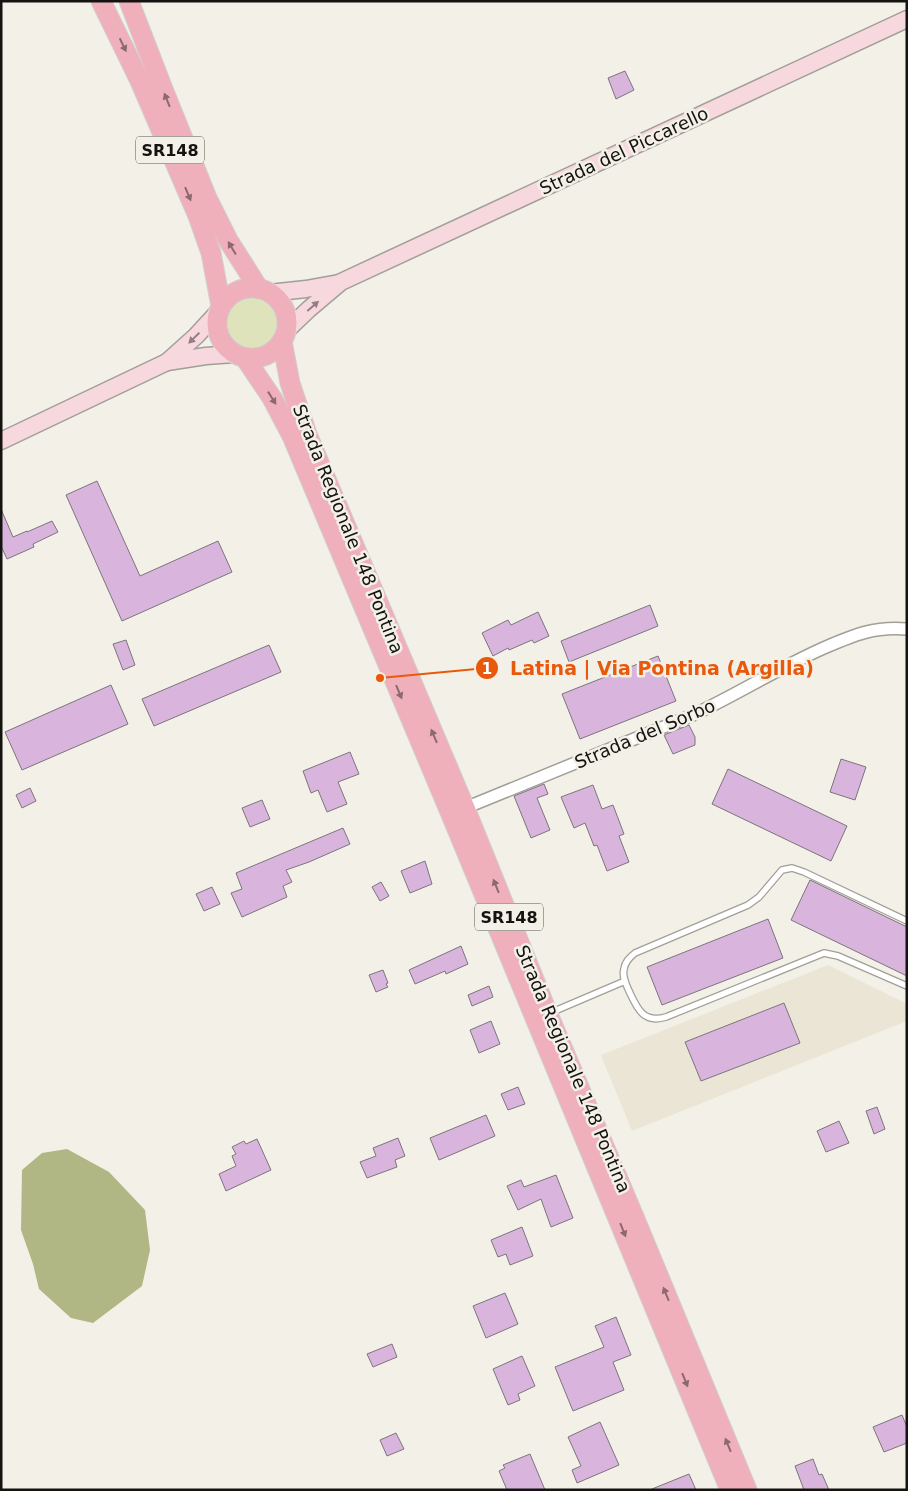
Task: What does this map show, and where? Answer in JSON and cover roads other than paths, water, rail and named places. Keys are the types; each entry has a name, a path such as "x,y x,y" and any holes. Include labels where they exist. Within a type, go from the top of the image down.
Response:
{"main road":[{"name":"Strada Regionale 148 Pontina","path":"101,1 140,81 200,222 211,253 220,308 217,327 220,338 226,347 240,356 272,398 292,436 456,826 730,1490"},
{"name":"Strada Regionale 148 Pontina","path":"129,1 207,198 228,240 264,291 278,300 284,309 287,320 284,336 290,383 303,424 747,1490"},
{"path":"220,308 228,297 238,291 248,288 264,291"},
{"path":"240,356 256,358 266,356 276,350 284,336"}],"street":[{"name":"Strada del Piccarello","path":"264,291 306,289 341,282 907,19"},
{"name":"Strada del Piccarello","path":"284,336 309,309 341,282"},
{"path":"167,362 196,336 220,308"},
{"path":"1,440 167,362 206,356 240,356"},
{"name":"Strada del Sorbo","path":"464,808 685,719 721,702 790,663 855,635 875,629 907,629"}],"lane":[{"path":"907,921 804,872 787,868 778,874 759,896 748,905 634,954 626,962 623,975 637,1008 640,1012 655,1019 666,1017 824,953 838,956 907,986"},
{"path":"548,1014 625,981"}],"place":[{"name":"Latina | Via Pontina (Argilla)","path":"380,678"}]}
